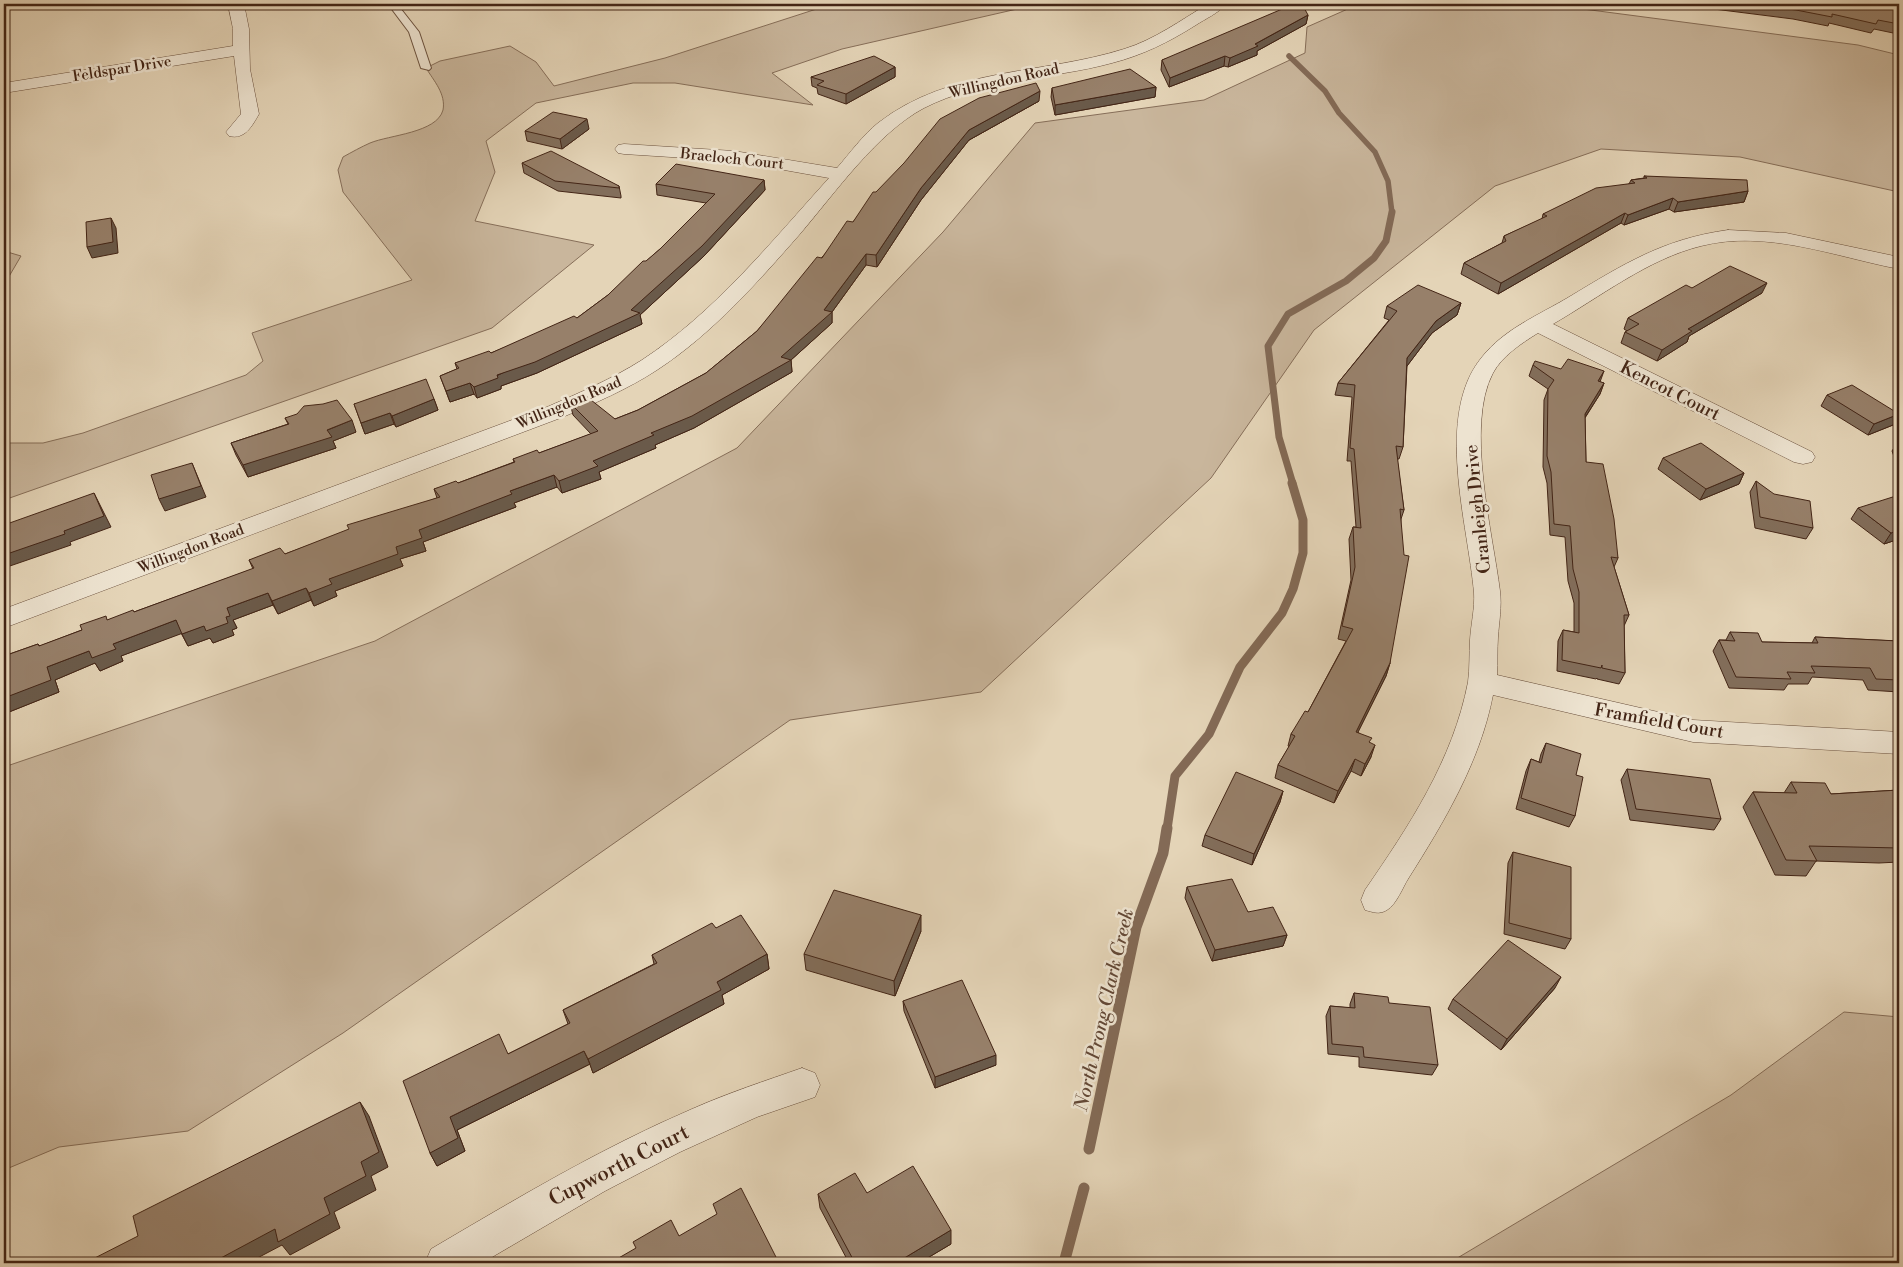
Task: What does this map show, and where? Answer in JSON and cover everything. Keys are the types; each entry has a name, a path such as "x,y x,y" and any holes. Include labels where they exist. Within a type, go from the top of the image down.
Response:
{"street":[{"path":"235,132 244,125 250,114 241,50 241,29 236,4"},
{"name":"Willingdon Road","path":"4,619 555,412 622,382 661,356 707,320 748,280 840,174 883,128 921,103 969,86 1100,61 1133,52 1162,39 1218,4"},
{"name":"Feldspar Drive","path":"4,88 241,50"},
{"name":"Braeloch Court","path":"624,149 734,156 840,174"},
{"name":"Cranleigh Drive","path":"1376,900 1426,826 1465,741 1482,682 1487,598 1470,446 1473,400 1477,384 1485,368 1509,343 1537,324 1674,248 1710,239 1777,238 1899,263"},
{"name":"Kencot Court","path":"1537,324 1803,457"},
{"name":"Framfield Court","path":"1482,682 1617,715 1693,731 1899,742"},
{"name":"Cupworth Court","path":"445,1263 578,1185 676,1135 744,1105 802,1085"}],"lane":[{"path":"393,4 414,32 426,68"}],"shaded area":[{"path":"832,4 1039,4 842,49 772,73 813,105 675,83 633,83 536,103 486,141 495,172 475,221 594,245 492,328 4,500 4,443 43,443 83,433 246,375 263,361 252,333 412,280 343,192 338,170 343,157 360,148 378,140 422,128 432,124 439,118 443,110 443,99 439,88 426,68 440,61 510,46 536,62 554,86 665,58"},
{"path":"1359,4 1545,4 1858,45 1899,55 1899,192 1740,157 1601,149 1495,186 1314,330 1211,478 981,692 790,720 343,1033 188,1131 59,1147 4,1170 4,767 375,641 737,448 943,232 1035,123 1204,100 1305,53 1307,27"},
{"path":"4,251 21,256 4,285"},
{"path":"1844,1012 1899,1017 1899,1263 1449,1263 1731,1095"}],"building":[{"path":"1294,4 1302,4 1308,15 1255,44 1258,46 1230,58 1225,56 1170,78 1162,60"},
{"path":"1748,4 1899,4 1899,24 1878,20 1876,24 1832,14 1832,17"},
{"path":"874,56 895,67 846,94 817,85 824,81 811,77"},
{"path":"1130,69 1156,87 1055,105 1052,88"},
{"path":"1036,83 1040,91 969,130 921,188 876,255 866,254 824,310 832,312 781,357 791,360 692,416 651,433 654,435 593,461 598,466 559,481 554,475 510,491 512,494 419,530 422,538 396,547 398,554 329,579 332,584 309,593 306,588 272,601 268,593 227,608 230,616 226,617 228,623 206,631 204,626 182,634 176,620 113,644 116,649 92,658 89,651 47,667 51,680 4,698 4,656 38,644 39,646 82,630 80,625 106,616 107,620 133,610 134,612 254,568 249,560 280,548 285,554 349,529 347,525 440,497 434,489 456,481 458,483 515,462 513,459 537,450 539,453 598,431 570,403 586,396 615,419 638,410 706,373 757,331 817,257 822,258 847,221 853,222 873,192 876,192 904,163 940,119 979,98"},
{"path":"553,112 587,119 560,139 525,131"},
{"path":"551,151 619,186 619,188 555,181 522,163"},
{"path":"676,164 764,180 702,246 631,310 640,313 535,362 497,375 498,378 474,387 470,383 446,391 440,376 459,368 455,363 489,351 491,353 574,316 577,318 608,295 643,261 646,261 660,249 715,194 656,184"},
{"path":"1644,176 1747,180 1748,191 1678,202 1673,198 1628,215 1625,213 1501,283 1464,263 1506,241 1504,236 1547,216 1543,214 1596,188 1635,183 1631,180 1647,178"},
{"path":"111,218 113,242 87,247 86,222"},
{"path":"1730,266 1767,283 1688,329 1692,331 1662,350 1625,332 1639,324 1628,318 1686,285 1692,288"},
{"path":"1418,285 1461,303 1436,321 1407,358 1403,447 1396,446 1404,510 1400,509 1404,555 1409,556 1390,663 1356,732 1372,738 1369,742 1375,745 1365,764 1355,759 1338,791 1278,765 1295,736 1291,734 1305,711 1308,712 1353,629 1342,626 1355,567 1353,527 1361,528 1354,449 1350,448 1355,385 1338,383 1397,311 1387,306"},
{"path":"1568,359 1604,371 1598,381 1604,383 1585,414 1586,462 1603,464 1614,519 1618,558 1611,557 1629,615 1624,615 1625,673 1602,668 1602,665 1601,668 1562,660 1563,630 1579,633 1579,592 1573,569 1570,526 1554,524 1551,472 1547,456 1548,389 1554,380 1533,365 1535,361 1561,369"},
{"path":"426,379 434,399 392,416 390,413 361,423 354,404"},
{"path":"1852,385 1899,414 1874,424 1827,395"},
{"path":"337,400 352,420 327,430 332,437 243,465 231,443 289,424 285,418 297,414 304,406"},
{"path":"1701,443 1744,473 1706,489 1663,458"},
{"path":"192,463 201,486 159,499 151,475"},
{"path":"1756,481 1774,494 1810,501 1813,528 1760,517"},
{"path":"94,493 104,516 64,531 65,534 4,555 4,525"},
{"path":"1899,495 1899,530 1891,533 1858,508"},
{"path":"1730,632 1758,633 1762,642 1818,643 1815,637 1899,641 1899,680 1876,679 1870,668 1811,666 1815,673 1787,672 1791,679 1736,677 1719,640 1735,641"},
{"path":"1546,743 1581,754 1576,775 1583,777 1575,816 1521,798 1531,759 1541,763"},
{"path":"1627,769 1710,779 1721,819 1636,809"},
{"path":"1236,772 1283,791 1254,854 1205,835"},
{"path":"1791,782 1825,783 1831,794 1899,790 1899,848 1809,846 1817,861 1786,860 1753,792 1797,793"},
{"path":"1513,852 1571,867 1571,939 1509,923"},
{"path":"1232,879 1248,912 1273,907 1287,935 1215,950 1187,887"},
{"path":"834,890 921,915 894,981 804,954"},
{"path":"741,915 767,954 717,982 721,990 588,1059 584,1051 450,1117 458,1138 430,1153 403,1081 499,1034 508,1054 570,1023 563,1010 657,963 652,955 712,923 716,928"},
{"path":"1508,940 1561,977 1507,1039 1453,999"},
{"path":"962,980 996,1055 935,1077 903,1001"},
{"path":"1354,993 1388,997 1389,1003 1430,1007 1438,1065 1364,1057 1363,1047 1332,1044 1330,1006 1355,1008"},
{"path":"360,1102 379,1152 361,1162 366,1176 324,1198 330,1214 278,1242 275,1229 219,1259 220,1263 85,1263 138,1236 133,1216"},
{"path":"913,1166 951,1230 896,1263 855,1263 818,1194 855,1173 867,1193"},
{"path":"741,1188 779,1263 610,1263 636,1248 633,1242 671,1220 679,1236 717,1214 713,1204"}],"waterway":[{"name":"North Prong Clark Creek","path":"1289,56 1325,91 1339,113 1375,152 1388,181 1392,212"},
{"name":"North Prong Clark Creek","path":"1293,484 1279,437 1268,346 1288,314 1346,281 1374,258 1386,241 1392,212"},
{"name":"North Prong Clark Creek","path":"1167,829 1175,776 1209,734 1240,667 1282,613 1293,589 1303,553 1303,520 1292,483"},
{"name":"North Prong Clark Creek","path":"1089,1149 1136,927 1163,853 1167,828"},
{"name":"North Prong Clark Creek","path":"1064,1263 1084,1188"}]}
